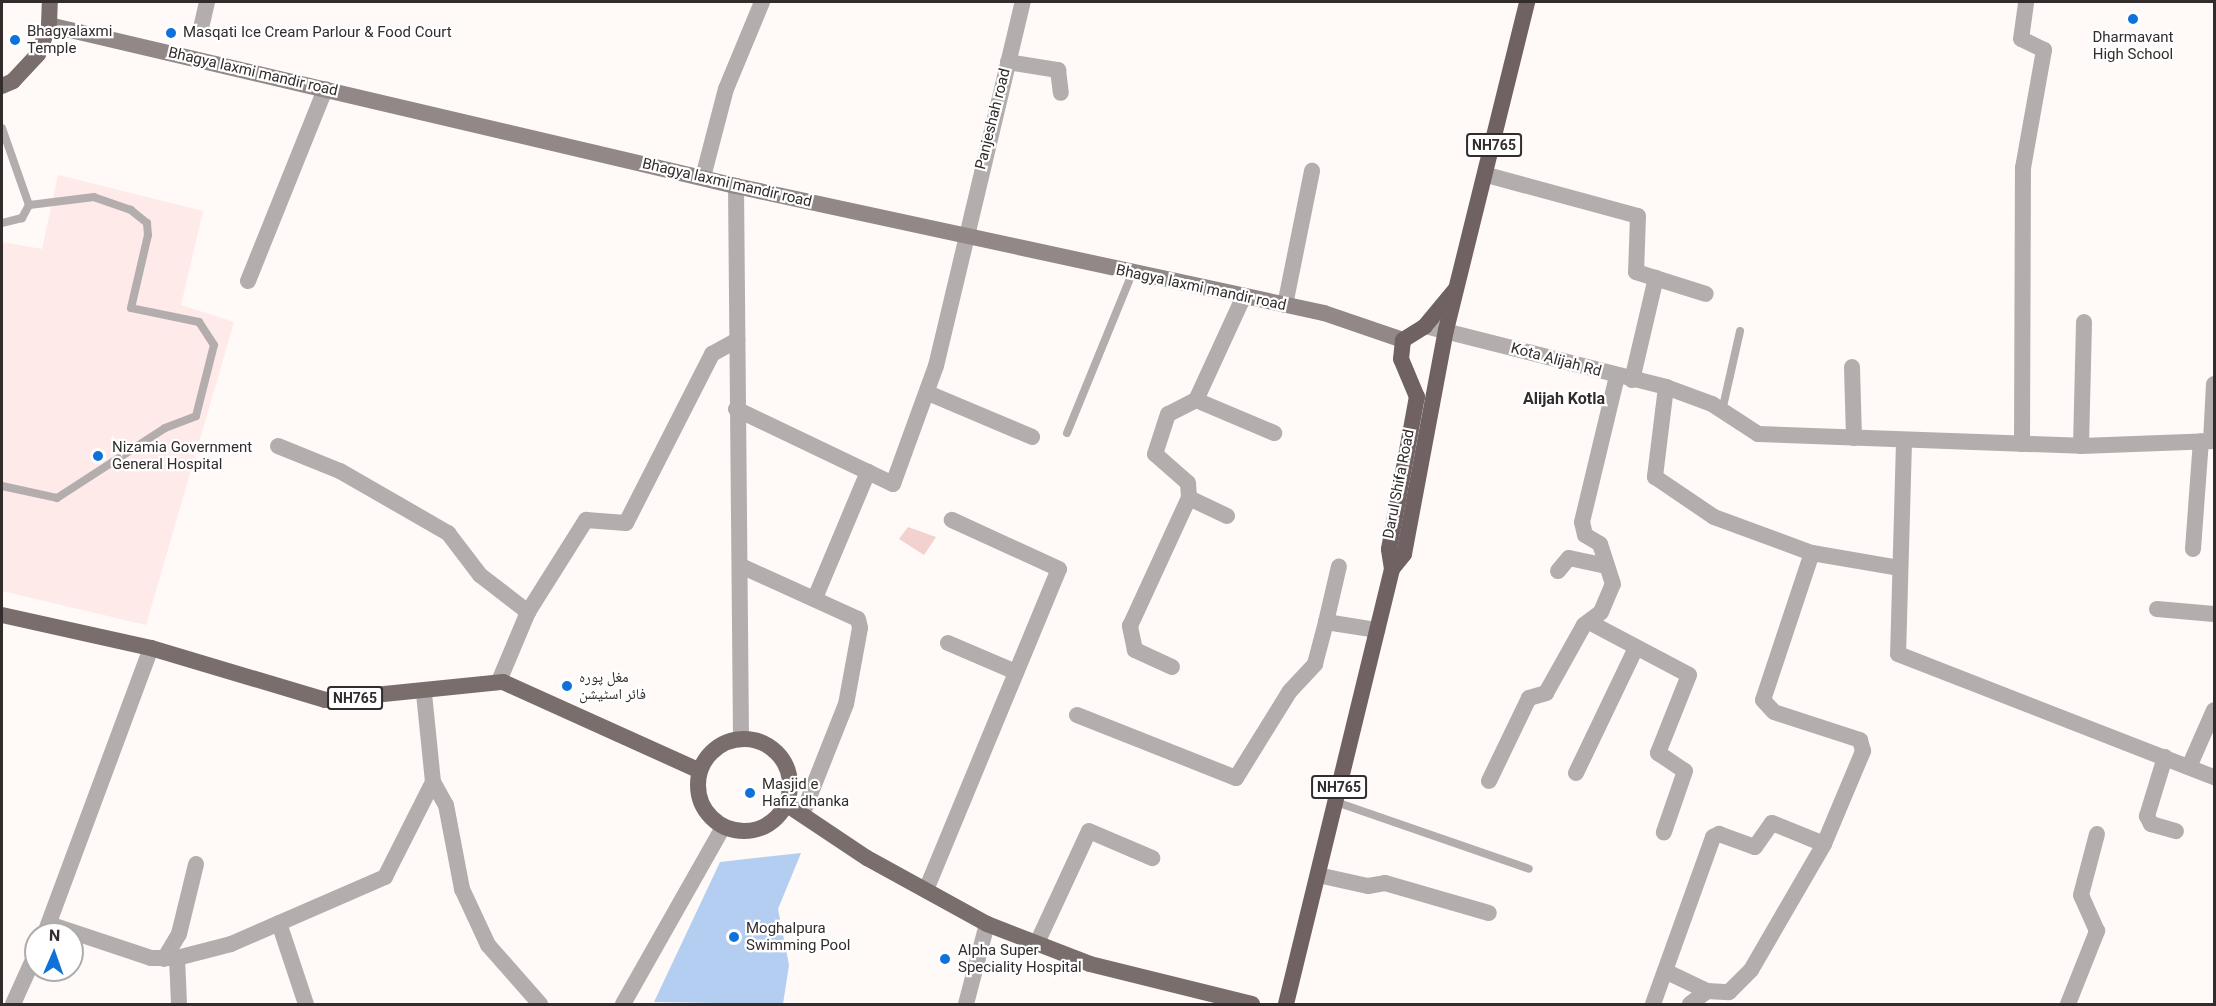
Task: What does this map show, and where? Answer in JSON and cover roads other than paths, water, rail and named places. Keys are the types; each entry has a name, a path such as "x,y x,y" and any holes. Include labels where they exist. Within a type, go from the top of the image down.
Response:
{"highway":[{"name":"Darul Shifa Road","path":"1286,1005 1392,569 1404,554 1446,330 1487,175 1527,2"},
{"name":"NH765","path":"1392,569 1389,549 1417,397 1401,359 1403,340 1425,326 1458,287"}],"main road":[{"path":"2,86 13,81 38,54 49,25 50,2"},
{"name":"Bhagya laxmi mandir road","path":"49,25 736,186 1132,274 1285,305 1403,340"},
{"name":"NH765","path":"2,615 151,648 325,700 424,693 499,681"},
{"path":"499,681 700,771"},
{"path":"741,739 775,750 786,764 791,782 786,804 765,827 748,832 723,827 702,806 700,771 723,744 741,739"},
{"path":"786,804 926,891 987,924 1089,964 1252,1005"}],"street":[{"path":"201,28 207,2"},
{"path":"703,177 726,89 762,2"},
{"name":"Panjeshah road","path":"868,472 893,484 928,393 964,237 1023,2"},
{"path":"2022,444 2023,168 2044,51 2020,39 2026,2"},
{"path":"1008,62 1058,70 1061,93"},
{"path":"248,281 325,89"},
{"path":"1285,305 1312,171"},
{"path":"1487,175 1638,216 1636,272 1706,294"},
{"path":"736,186 736,409 741,566 741,739"},
{"path":"1489,781 1529,698 1546,693 1589,622 1601,612 1613,584 1614,574 1606,566 1600,544 1585,535 1582,522 1656,278"},
{"path":"1172,667 1135,650 1130,626 1189,498 1188,483 1159,458 1155,447 1168,414 1196,400 1243,298"},
{"path":"2081,446 2084,322"},
{"name":"Kota Alijah Rd","path":"1425,326 1666,387 1722,411 1758,434 1904,442 2081,446 2209,441"},
{"path":"499,681 528,612 586,520 626,523 712,354 736,340"},
{"path":"1852,367 1854,438"},
{"path":"2193,549 2209,441 2214,384"},
{"path":"1666,387 1655,477 1714,517 1812,553 1899,568"},
{"path":"928,393 1032,437"},
{"path":"1196,400 1274,433"},
{"path":"736,409 868,472 815,598"},
{"path":"1904,442 1898,654 2214,777"},
{"path":"278,446 340,471 448,533 480,575 528,612"},
{"path":"1189,498 1227,516"},
{"path":"926,891 1059,569 952,520"},
{"path":"1665,971 1707,991 1729,992 1751,970 1824,844 1862,745 1860,740 1774,712 1763,700 1812,553"},
{"path":"1558,572 1569,558 1606,566"},
{"path":"741,566 858,619 861,637 846,704 802,815"},
{"path":"1077,715 1236,778 1290,691 1315,664 1339,566"},
{"path":"2157,609 2214,614"},
{"path":"1326,622 1377,630"},
{"path":"1589,622 1635,650 1689,675 1658,753 1685,771 1664,832"},
{"path":"948,643 1016,672"},
{"path":"50,922 151,648"},
{"path":"1576,773 1635,650"},
{"path":"424,693 433,782 446,805 462,889 488,945 540,1005"},
{"path":"2189,767 2214,710"},
{"path":"2165,757 2147,816 2151,824 2176,831"},
{"path":"84,939 170,959 231,944 385,877 433,782"},
{"path":"1653,1005 1685,906 1716,835 1755,848 1772,823 1824,844"},
{"path":"623,1005 723,827"},
{"path":"1036,943 1089,831 1152,858"},
{"path":"2068,1005 2097,931 2081,895 2097,834"},
{"path":"179,1005 170,959 179,934 196,864"},
{"path":"1318,874 1368,886 1386,883 1489,913"},
{"path":"279,924 306,1005"},
{"path":"966,1005 987,924"},
{"path":"13,1005 24,980"},
{"path":"1690,1005 1707,991"}],"lane":[{"path":"2,128 29,205 22,218 2,223"},
{"path":"2,486 57,498 165,428 196,416 214,345 199,322 131,308 148,235 147,223 131,210 94,197 29,205"},
{"path":"1066,433 1132,274"},
{"path":"1722,411 1740,331"},
{"path":"1336,802 1529,869"}],"water":[{"name":"Moghalpura Swimming Pool","path":"801,853 778,909 789,965 783,1004 654,1002 720,862"}],"place":[{"name":"Dharmavant High School","path":"2133,19"},
{"name":"Masqati Ice Cream Parlour & Food Court","path":"171,33"},
{"name":"Bhagyalaxmi Temple","path":"15,40"},
{"name":"Nizamia Government General Hospital","path":"98,456"},
{"name":"مغل پورہ فائر اسٹیشن","path":"567,686"},
{"name":"Masjid e Hafiz dhanka","path":"750,793"},
{"name":"Moghalpura Swimming Pool","path":"734,937"},
{"name":"Alpha Super Speciality Hospital","path":"945,959"}],"district":[{"name":"Alijah Kotla","path":"1564,399"}]}
